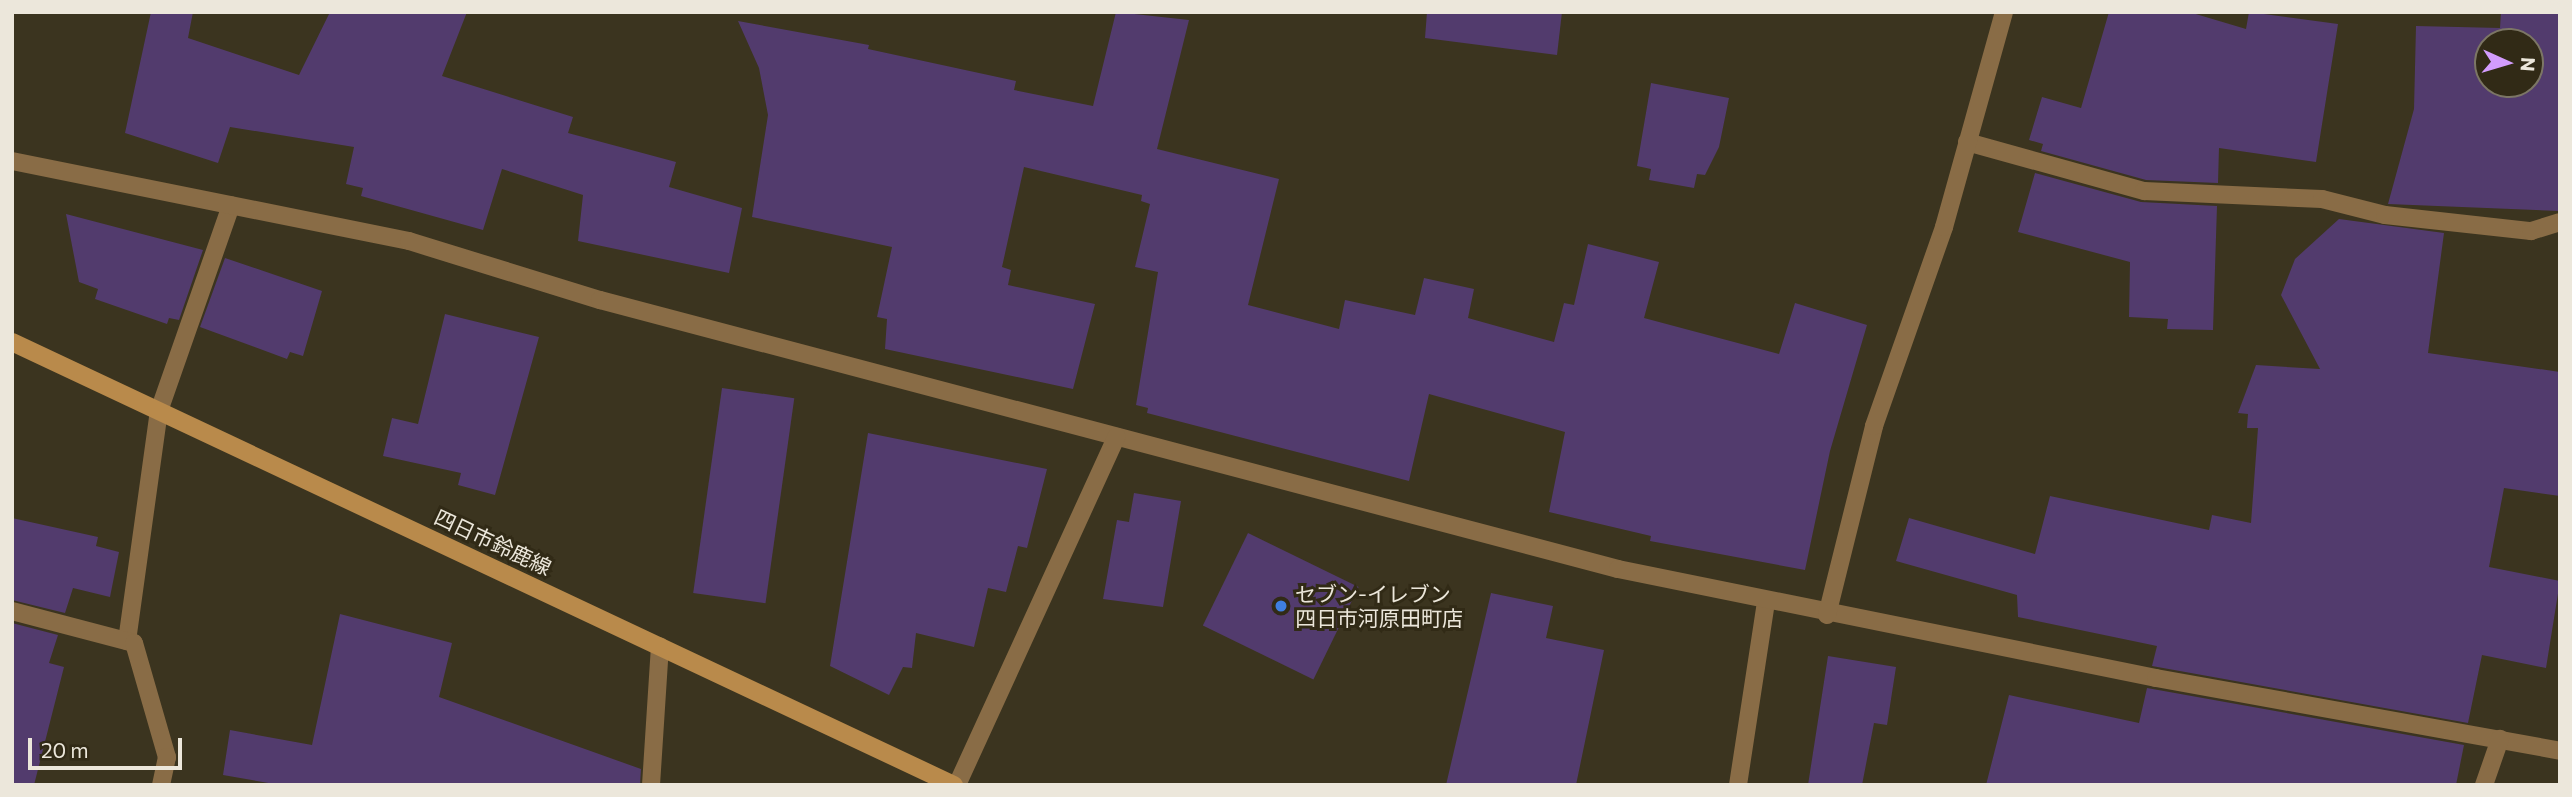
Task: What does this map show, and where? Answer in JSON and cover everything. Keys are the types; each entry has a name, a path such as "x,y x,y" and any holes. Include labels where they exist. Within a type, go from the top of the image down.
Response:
{"main road":[{"name":"四日市鈴鹿線","path":"12,342 956,785"}],"street":[{"path":"1827,615 1874,426 1967,142 2004,12"},
{"path":"1967,142 2144,191 2322,199 2385,215 2531,231 2560,222"},
{"path":"12,161 409,242 600,300 1116,437 1766,602 2560,751"},
{"path":"127,641 159,411 231,205"},
{"path":"956,785 1116,437"},
{"path":"1738,785 1766,602"},
{"path":"12,611 134,642 167,757 161,785"},
{"path":"651,785 660,646"},
{"path":"2484,785 2500,739"}],"building":[{"path":"151,12 193,12 188,38 299,75 330,12 467,12 442,76 573,117 568,133 676,162 669,187 742,208 729,273 578,241 583,195 502,169 483,230 361,196 363,188 346,184 354,147 230,127 218,163 125,133"},
{"path":"1116,12 1189,20 1157,149 1279,179 1248,305 1339,329 1345,300 1415,315 1424,278 1474,289 1468,318 1554,342 1564,303 1574,305 1588,244 1659,262 1644,318 1779,354 1795,303 1867,325 1830,451 1805,570 1650,541 1651,536 1549,512 1565,432 1429,394 1409,481 1147,413 1148,408 1136,405 1158,272 1135,267 1150,204 1141,201 1142,195 1024,167 1002,267 1011,270 1008,285 1095,304 1073,389 885,349 887,319 877,317 892,247 752,217 768,115 759,68 738,21 869,45 868,49 1016,81 1014,90 1093,106"},
{"path":"1427,12 1562,12 1557,55 1425,38"},
{"path":"2109,12 2189,12 2246,29 2249,12 2338,24 2316,162 2219,148 2218,183 2146,180 2041,151 2043,144 2029,140 2042,97 2081,108"},
{"path":"2501,12 2560,12 2560,211 2388,204 2414,109 2416,26 2500,28"},
{"path":"1651,83 1729,98 1719,147 1705,175 1697,174 1694,188 1649,180 1651,169 1637,166"},
{"path":"2035,173 2141,202 2217,206 2213,330 2167,329 2168,319 2129,317 2130,262 2018,232"},
{"path":"66,214 203,250 179,320 169,318 167,324 95,299 98,289 79,282"},
{"path":"2339,219 2444,233 2428,353 2560,372 2560,496 2504,488 2489,567 2560,581 2546,668 2482,655 2468,723 2152,666 2157,646 2018,617 2017,595 1896,561 1909,518 2035,554 2050,496 2209,530 2212,515 2251,523 2258,428 2247,428 2248,414 2238,413 2256,365 2320,369 2281,295 2295,259"},
{"path":"225,258 322,291 303,356 290,352 287,359 200,327"},
{"path":"445,314 539,337 495,495 458,485 461,473 383,456 392,418 418,424"},
{"path":"722,388 794,398 765,603 693,593"},
{"path":"868,433 1047,469 1027,548 1018,546 1006,592 988,588 974,647 916,633 912,668 903,667 889,695 830,666"},
{"path":"1134,493 1181,501 1163,607 1103,599 1117,520 1129,522"},
{"path":"12,518 98,537 96,546 119,552 110,597 73,588 65,613 12,600"},
{"name":"セブン-イレブン 四日市河原田町店","path":"1248,533 1359,587 1313,679 1203,626"},
{"path":"1491,593 1553,606 1546,638 1604,650 1576,785 1446,785"},
{"path":"340,614 452,643 439,697 641,769 640,785 280,785 223,775 230,730 312,745"},
{"path":"12,623 58,635 49,663 64,667 34,785 12,785"},
{"path":"1828,656 1896,667 1887,725 1874,723 1862,785 1808,785"},
{"path":"2147,688 2464,745 2456,785 1986,785 2009,695 2139,723"}],"place":[{"name":"セブン-イレブン 四日市河原田町店","path":"1281,606"}]}
